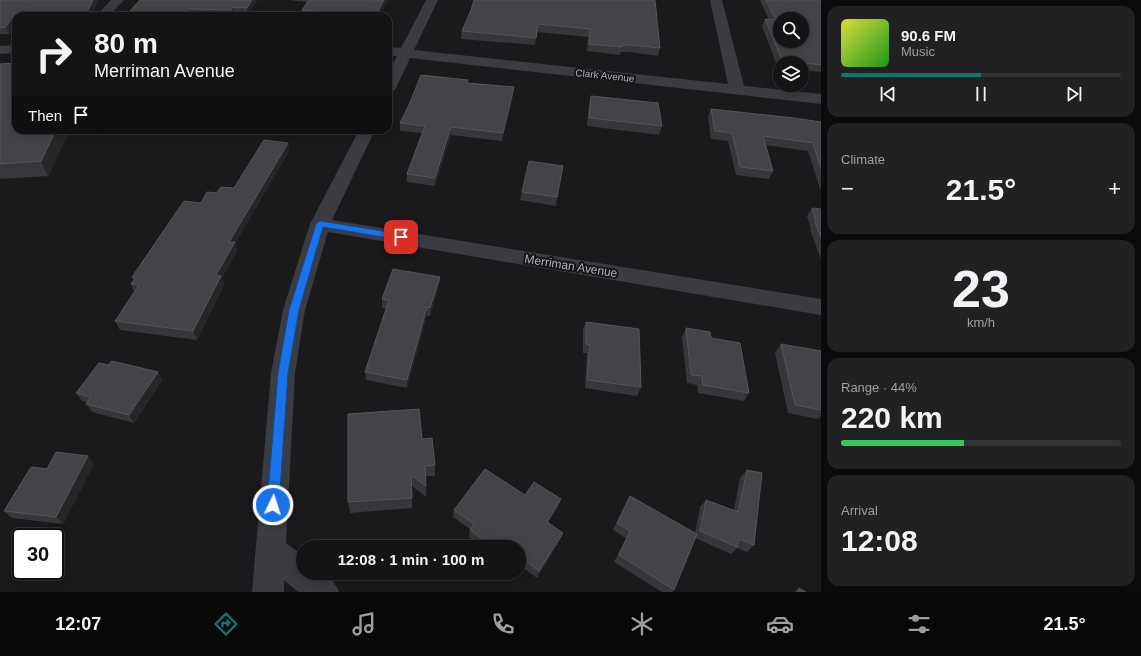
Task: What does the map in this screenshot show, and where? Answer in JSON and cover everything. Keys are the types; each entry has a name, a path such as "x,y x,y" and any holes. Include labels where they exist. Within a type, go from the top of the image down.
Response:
{"street":[{"path":"106,12 118,0"},
{"path":"392,80 432,0"},
{"path":"716,0 737,89"},
{"path":"0,50 12,49"},
{"name":"Clark Avenue","path":"392,51 821,99"},
{"path":"268,592 283,373 294,310 320,224 365,134"},
{"name":"Merriman Avenue","path":"320,224 821,307"},
{"path":"270,550 324,592"}],"building":[{"path":"0,0 93,0 87,12 12,12 12,17 6,27 0,28"},
{"path":"140,0 252,0 247,8 233,7 231,10 188,9 186,12 129,12"},
{"path":"309,0 384,0 377,12 326,12 302,10"},
{"path":"474,0 655,0 660,48 631,45 622,45 622,47 589,44 590,29 538,24 536,38 462,31"},
{"path":"766,0 820,0 821,65 809,63 809,56 780,56 777,48 809,48 809,12 773,12 773,14"},
{"path":"765,19 773,20 773,38"},
{"path":"12,63 12,134 54,134 41,161 0,164 0,64"},
{"path":"421,75 468,80 467,83 514,87 503,133 451,127 435,178 407,174 425,126 400,123"},
{"path":"591,96 658,103 662,126 589,118"},
{"path":"711,109 821,122 821,169 813,143 763,136 773,171 740,167 732,133 715,131"},
{"path":"264,140 288,143 229,242 235,242 216,275 221,276 193,331 115,321 139,285 131,284 135,278 132,277 184,201 201,203 207,192 216,193 221,187 234,188"},
{"path":"529,161 563,166 557,197 522,192"},
{"path":"812,208 821,209 821,238 815,222"},
{"path":"393,269 440,277 430,308 427,307 407,380 365,372 389,300 382,299"},
{"path":"586,322 639,329 641,387 587,380 590,345 586,344"},
{"path":"686,328 710,332 711,338 740,343 749,393 703,385 702,376 691,375"},
{"path":"781,344 821,351 821,410 795,405"},
{"path":"112,361 158,372 129,415 86,404 91,397 76,393 99,363 108,365"},
{"path":"419,409 422,439 432,438 435,465 425,466 426,486 411,475 412,498 348,502 348,414"},
{"path":"56,452 88,456 56,517 4,511 31,467 47,469"},
{"path":"485,469 525,495 534,482 561,499 547,522 563,533 539,571 526,561 526,540 484,540 470,530 474,524 454,510"},
{"path":"747,470 762,473 754,545 739,539 737,547 700,531 706,500 738,512"},
{"path":"630,496 697,534 674,590 619,555 630,531 617,523"},
{"path":"799,588 806,592 798,592"}],"route":[{"path":"273,505 283,373 294,310 302,279 320,224 401,237"}]}
